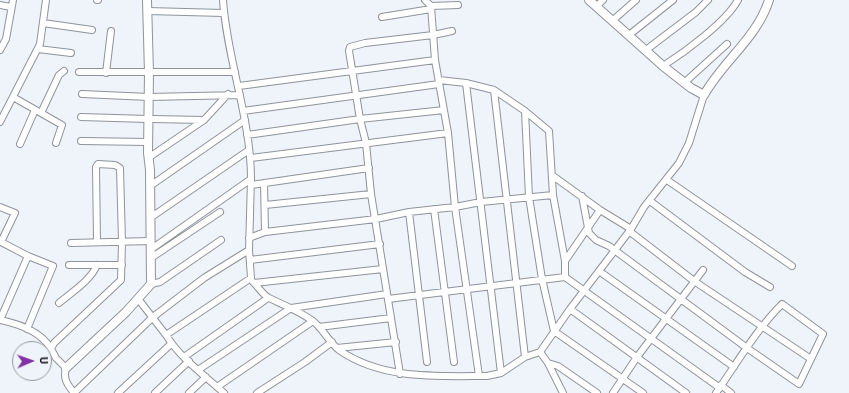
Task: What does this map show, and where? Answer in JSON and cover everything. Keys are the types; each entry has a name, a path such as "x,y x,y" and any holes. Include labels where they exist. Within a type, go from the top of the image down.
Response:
{"street":[{"path":"0,50 6,39 13,0"},
{"path":"1,117 38,49 41,40 46,0"},
{"path":"147,0 150,11"},
{"path":"150,159 148,142 151,97 150,11 152,0"},
{"path":"223,0 224,13 239,86 251,158 249,250 253,281 268,298 291,308 313,321 337,348 360,363 373,368 400,374 479,376 501,374 525,357 540,352 584,289 630,230 679,163 689,142 704,95 750,36 763,16 768,0"},
{"path":"425,0 431,8 435,60 448,133 455,207 479,376"},
{"path":"589,0 663,66 704,95"},
{"path":"596,7 602,0"},
{"path":"612,21 636,0"},
{"path":"629,35 673,0"},
{"path":"646,50 696,12 708,0"},
{"path":"663,66 677,57 716,25 731,11 738,0"},
{"path":"0,5 11,7"},
{"path":"382,17 431,8 458,5"},
{"path":"150,11 224,13"},
{"path":"43,23 92,30"},
{"path":"106,73 111,31"},
{"path":"400,374 371,194 366,143 360,119 349,51 350,47 365,43 433,35 452,31"},
{"path":"684,82 727,44"},
{"path":"38,49 71,53"},
{"path":"239,86 435,60"},
{"path":"20,144 59,75 64,71"},
{"path":"79,72 235,72"},
{"path":"243,111 439,82 466,83 494,90 525,111 549,131 553,195 565,262 565,277"},
{"path":"466,83 492,285 501,374"},
{"path":"494,90 515,282 525,357"},
{"path":"82,94 151,97 228,94 240,95"},
{"path":"150,159 204,120 228,94"},
{"path":"13,97 62,125 56,143"},
{"path":"247,135 360,119 444,110"},
{"path":"525,111 529,197 542,279 554,331 643,393"},
{"path":"81,117 204,120"},
{"path":"150,119 151,284 139,300 66,368 64,375 67,384 74,393 153,317 204,278 249,250"},
{"path":"150,186 245,120"},
{"path":"251,158 448,133"},
{"path":"81,140 148,142"},
{"path":"150,218 249,150"},
{"path":"52,346 54,342 121,280 122,242 120,168 115,165 98,164 96,167 97,242"},
{"path":"150,254 251,182 264,183 369,168"},
{"path":"553,176 630,230 694,281 811,359"},
{"path":"667,180 792,266"},
{"path":"264,183 265,232"},
{"path":"265,205 371,194"},
{"path":"249,238 265,232 376,219 409,212 455,207 482,202 553,195"},
{"path":"582,196 587,229 593,238 614,251 747,348 799,384 824,334 782,304 762,327 747,348 719,389"},
{"path":"650,201 744,272 770,287"},
{"path":"0,207 15,213 1,242 28,256 53,266 27,329"},
{"path":"434,209 454,362"},
{"path":"565,262 600,210"},
{"path":"150,254 220,212"},
{"path":"409,212 427,362"},
{"path":"151,284 160,282 221,240"},
{"path":"71,243 150,241"},
{"path":"250,260 380,244"},
{"path":"28,256 0,320 20,324 45,341"},
{"path":"69,265 122,265"},
{"path":"59,302 88,278 94,272 97,265"},
{"path":"166,335 253,281 383,269"},
{"path":"599,270 734,367"},
{"path":"613,393 637,358 703,270"},
{"path":"198,370 291,308 565,277 652,338 719,389 731,393"},
{"path":"155,393 186,359 268,298"},
{"path":"139,300 153,317 171,344 224,393"},
{"path":"570,309 686,393"},
{"path":"319,326 391,318"},
{"path":"217,387 313,321"},
{"path":"257,393 305,362 332,342"},
{"path":"337,348 396,342"},
{"path":"118,393 171,344"},
{"path":"52,350 56,358 66,368"},
{"path":"540,352 548,363 563,393"},
{"path":"548,363 558,366 597,393"},
{"path":"189,393 206,377"}]}
